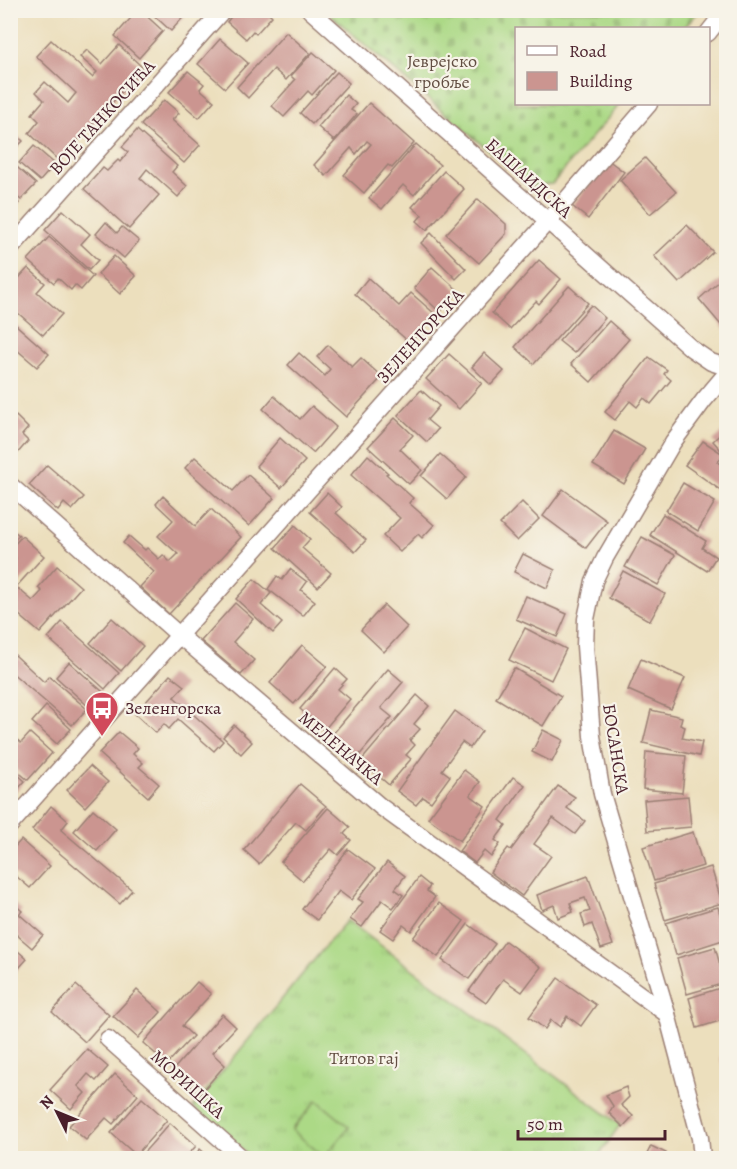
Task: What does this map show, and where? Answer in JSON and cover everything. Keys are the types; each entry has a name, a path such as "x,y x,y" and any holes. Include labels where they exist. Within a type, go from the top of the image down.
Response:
{"street":[{"name":"ВОЈЕ ТАНКОСИЋА","path":"10,249 223,10"},
{"name":"БАШАИДСКА","path":"310,10 692,349 711,362 726,367"},
{"path":"710,30 726,10"},
{"name":"ЗЕЛЕНГОРСКА","path":"10,825 548,221 648,105"},
{"name":"БОСАНСКА","path":"702,1158 700,1138 667,1014 602,794 592,736 585,646 586,619 594,581 604,558 674,442 726,374"},
{"name":"МЕЛЕНАЧКА","path":"10,485 180,636 381,807 667,1014"},
{"name":"МОРИШКА","path":"108,1039 242,1158"}],"green space":[{"name":"Јеврејско гробље","path":"326,11 699,11 685,27 515,27 515,105 619,105 552,184 530,186"},
{"name":"Титов гај","path":"347,920 620,1125 597,1158 252,1158 193,1107"},
{"path":"317,1100 349,1127 324,1157 292,1130"}],"building":[{"path":"138,10 163,31 139,58 115,36"},
{"path":"148,10 186,10 188,12 171,31"},
{"path":"236,10 266,10 272,16 256,34 253,31 246,39 227,22"},
{"path":"286,32 310,53 286,80 274,69 248,98 237,87"},
{"path":"220,39 248,63 225,88 198,64"},
{"path":"51,40 92,77 97,72 80,57 87,50 102,64 119,45 143,68 59,161 29,133 39,121 32,114 44,100 36,92 45,82 68,103 76,93 36,56"},
{"path":"313,52 334,70 312,95 308,91 284,117 272,106 295,80 291,76"},
{"path":"188,71 204,84 200,89 214,101 199,118 169,92"},
{"path":"337,72 349,83 312,124 300,113"},
{"path":"346,95 356,104 351,110 357,114 334,141 318,127"},
{"path":"164,100 179,113 172,120 200,145 184,163 141,125"},
{"path":"369,103 414,143 392,168 388,165 364,193 344,175 371,144 367,141 356,154 351,148 326,176 314,165"},
{"path":"10,129 23,141 10,154"},
{"path":"137,130 177,166 172,172 187,186 178,197 147,169 140,178 159,195 129,229 84,189 103,168 107,171 118,160 120,162 128,152 122,147"},
{"path":"416,144 440,165 414,195 403,185 382,209 369,198"},
{"path":"34,146 55,164 40,181 19,163"},
{"path":"645,158 676,192 650,214 620,180"},
{"path":"608,160 624,172 588,219 572,206"},
{"path":"10,161 36,184 21,200 10,191"},
{"path":"444,171 464,189 427,230 417,221 422,215 412,207"},
{"path":"10,196 19,203 10,213"},
{"path":"478,199 506,224 506,234 479,263 446,234"},
{"path":"63,210 90,234 81,244 98,260 89,270 45,230"},
{"path":"106,222 117,233 122,227 139,241 124,258 96,234"},
{"path":"687,225 713,252 679,283 654,256"},
{"path":"431,233 466,269 456,279 421,243"},
{"path":"49,237 93,276 81,290 75,285 71,290 58,278 54,283 28,260"},
{"path":"114,256 136,276 120,294 98,274"},
{"path":"539,260 561,279 539,304 536,301 510,329 492,313"},
{"path":"432,267 459,291 440,312 414,288"},
{"path":"28,268 45,283 37,292 62,314 43,335 10,306 10,274 12,272 19,278"},
{"path":"368,278 399,306 411,293 436,315 410,343 355,294"},
{"path":"723,278 726,282 726,331 699,299"},
{"path":"569,286 588,303 534,364 515,347"},
{"path":"591,305 605,318 574,353 559,341"},
{"path":"10,315 16,320 14,323 49,354 37,367 10,344"},
{"path":"609,321 629,339 591,382 571,364"},
{"path":"328,345 352,367 361,358 382,377 346,417 288,365 299,353 325,376 330,369 317,357"},
{"path":"484,353 504,371 491,385 472,367"},
{"path":"449,354 482,383 459,409 426,379"},
{"path":"649,357 667,370 664,374 671,380 651,404 644,398 637,407 630,401 615,420 605,412"},
{"path":"421,390 439,406 427,420 438,429 427,442 398,415"},
{"path":"274,396 300,419 312,406 336,427 313,453 263,409"},
{"path":"16,416 28,428 22,435 28,441 10,462 10,422"},
{"path":"395,418 413,435 400,449 422,470 409,484 368,447"},
{"path":"726,429 726,456 713,441"},
{"path":"614,431 645,449 624,484 593,465"},
{"path":"280,438 305,461 281,488 256,466"},
{"path":"703,441 723,454 718,462 726,468 726,494 685,465"},
{"path":"440,454 466,477 447,499 421,476"},
{"path":"368,455 413,498 409,503 434,525 422,538 418,534 400,552 383,536 400,518 351,475"},
{"path":"195,457 233,491 248,475 274,498 249,526 185,468"},
{"path":"47,465 84,497 72,510 64,503 58,511 29,485"},
{"path":"683,483 715,502 698,531 666,511"},
{"path":"563,489 607,521 586,548 543,516"},
{"path":"327,493 342,507 336,513 366,540 355,552 310,512"},
{"path":"163,496 195,526 211,509 241,537 169,614 140,587 154,572 123,543 129,536 159,559 163,555 170,562 178,554 158,536 173,520 156,504"},
{"path":"522,502 539,519 517,541 500,524"},
{"path":"663,514 706,541 702,548 716,557 707,571 650,535"},
{"path":"295,525 310,539 302,548 331,573 318,587 275,548"},
{"path":"10,528 19,535 10,544"},
{"path":"22,536 44,556 16,587 33,601 42,591 38,588 57,566 81,587 40,633 10,607 10,564 16,558 10,553 10,549"},
{"path":"642,537 675,555 658,585 625,567"},
{"path":"523,554 555,570 547,588 514,572"},
{"path":"290,569 307,582 301,590 315,601 303,616 268,589 277,576 282,580"},
{"path":"623,571 665,594 650,621 609,598"},
{"path":"254,579 271,593 261,605 282,623 273,633 236,599"},
{"path":"526,596 567,614 557,637 516,619"},
{"path":"235,603 253,619 233,642 254,660 241,675 201,641"},
{"path":"384,605 407,627 384,652 361,630"},
{"path":"112,618 143,646 121,671 90,643"},
{"path":"62,622 119,673 105,689 48,638"},
{"path":"525,628 566,649 551,680 509,660"},
{"path":"302,645 327,666 294,704 270,683"},
{"path":"15,655 44,682 49,676 87,709 72,725 10,671 10,660"},
{"path":"641,659 685,678 671,709 628,690"},
{"path":"69,662 102,691 89,707 56,677"},
{"path":"335,668 347,679 338,689 350,699 324,730 300,709"},
{"path":"514,668 561,696 543,726 496,698"},
{"path":"388,669 403,682 381,708 392,717 357,758 331,736"},
{"path":"170,675 184,686 174,697 223,741 214,751 178,719 169,729 164,724 156,733 135,714"},
{"path":"417,695 429,706 414,724 420,729 410,740 415,745 406,755 411,759 389,785 361,761"},
{"path":"46,706 71,729 57,744 32,722"},
{"path":"651,710 682,717 680,725 685,727 682,738 702,742 699,756 643,743"},
{"path":"455,711 482,731 470,748 462,742 442,770 450,776 431,802 423,797 416,805 397,791"},
{"path":"234,725 252,742 241,754 223,737"},
{"path":"543,730 563,740 552,762 532,752"},
{"path":"119,732 138,748 133,754 143,763 139,767 159,784 148,797 99,753"},
{"path":"30,733 52,753 28,780 10,765 10,734 21,743"},
{"path":"646,752 686,756 682,793 643,789"},
{"path":"90,766 108,782 85,807 67,790"},
{"path":"10,768 25,781 10,798"},
{"path":"464,770 480,782 470,795 485,806 460,841 428,818"},
{"path":"513,777 525,785 500,820 506,825 495,840 500,844 491,857 484,851 475,863 459,851"},
{"path":"300,784 326,806 306,830 296,822 259,864 244,850"},
{"path":"558,786 575,797 567,808 585,821 575,834 553,818 534,844 551,856 522,896 490,872 508,848 511,850"},
{"path":"688,796 691,827 647,831 644,800"},
{"path":"51,806 68,821 61,830 132,890 120,904 32,830"},
{"path":"328,808 350,827 344,834 351,840 338,855 331,849 303,881 281,862"},
{"path":"93,809 116,829 97,851 74,831"},
{"path":"693,832 703,866 654,881 643,847"},
{"path":"21,840 50,866 30,888 10,871 10,852"},
{"path":"348,849 375,869 351,900 339,891 317,920 302,909"},
{"path":"387,862 405,876 395,889 403,895 393,908 382,900 362,927 350,919 363,902 358,899"},
{"path":"711,867 722,903 665,920 654,884"},
{"path":"588,876 613,945 601,949 592,924 585,927 581,914 590,911 585,898 570,903 573,912 558,918 554,905 542,910 537,895"},
{"path":"419,877 430,886 427,891 435,897 411,931 403,925 393,939 380,930"},
{"path":"10,900 22,911 19,914 43,935 32,948 10,929"},
{"path":"439,903 464,921 438,957 413,938"},
{"path":"718,907 726,939 676,955 666,923"},
{"path":"468,924 495,944 469,979 442,960"},
{"path":"505,941 541,967 522,992 503,979 486,1003 469,991"},
{"path":"10,944 27,959 10,978"},
{"path":"715,947 725,983 687,994 677,958"},
{"path":"558,978 596,1005 581,1026 567,1016 560,1027 551,1020 545,1029 529,1017"},
{"path":"197,982 211,994 182,1026 193,1036 167,1064 143,1043"},
{"path":"76,985 109,1015 85,1042 52,1012"},
{"path":"726,986 726,1019 697,1028 689,998"},
{"path":"137,990 161,1012 138,1038 113,1016"},
{"path":"222,1014 236,1027 212,1053 225,1065 200,1094 173,1070"},
{"path":"87,1049 108,1067 96,1081 88,1074 78,1086 85,1093 71,1109 50,1090"},
{"path":"726,1055 726,1076 720,1057"},
{"path":"115,1074 138,1095 113,1124 106,1118 86,1140 69,1126"},
{"path":"626,1087 629,1097 621,1105 633,1116 623,1127 609,1113 613,1106 606,1095"},
{"path":"142,1098 167,1120 136,1155 111,1133"},
{"path":"170,1123 196,1146 185,1158 139,1158"},
{"path":"651,1146 666,1153 663,1158 645,1158"},
{"path":"200,1149 210,1158 192,1158"}],"place":[{"name":"Зеленгорска","path":"102,737"}]}
